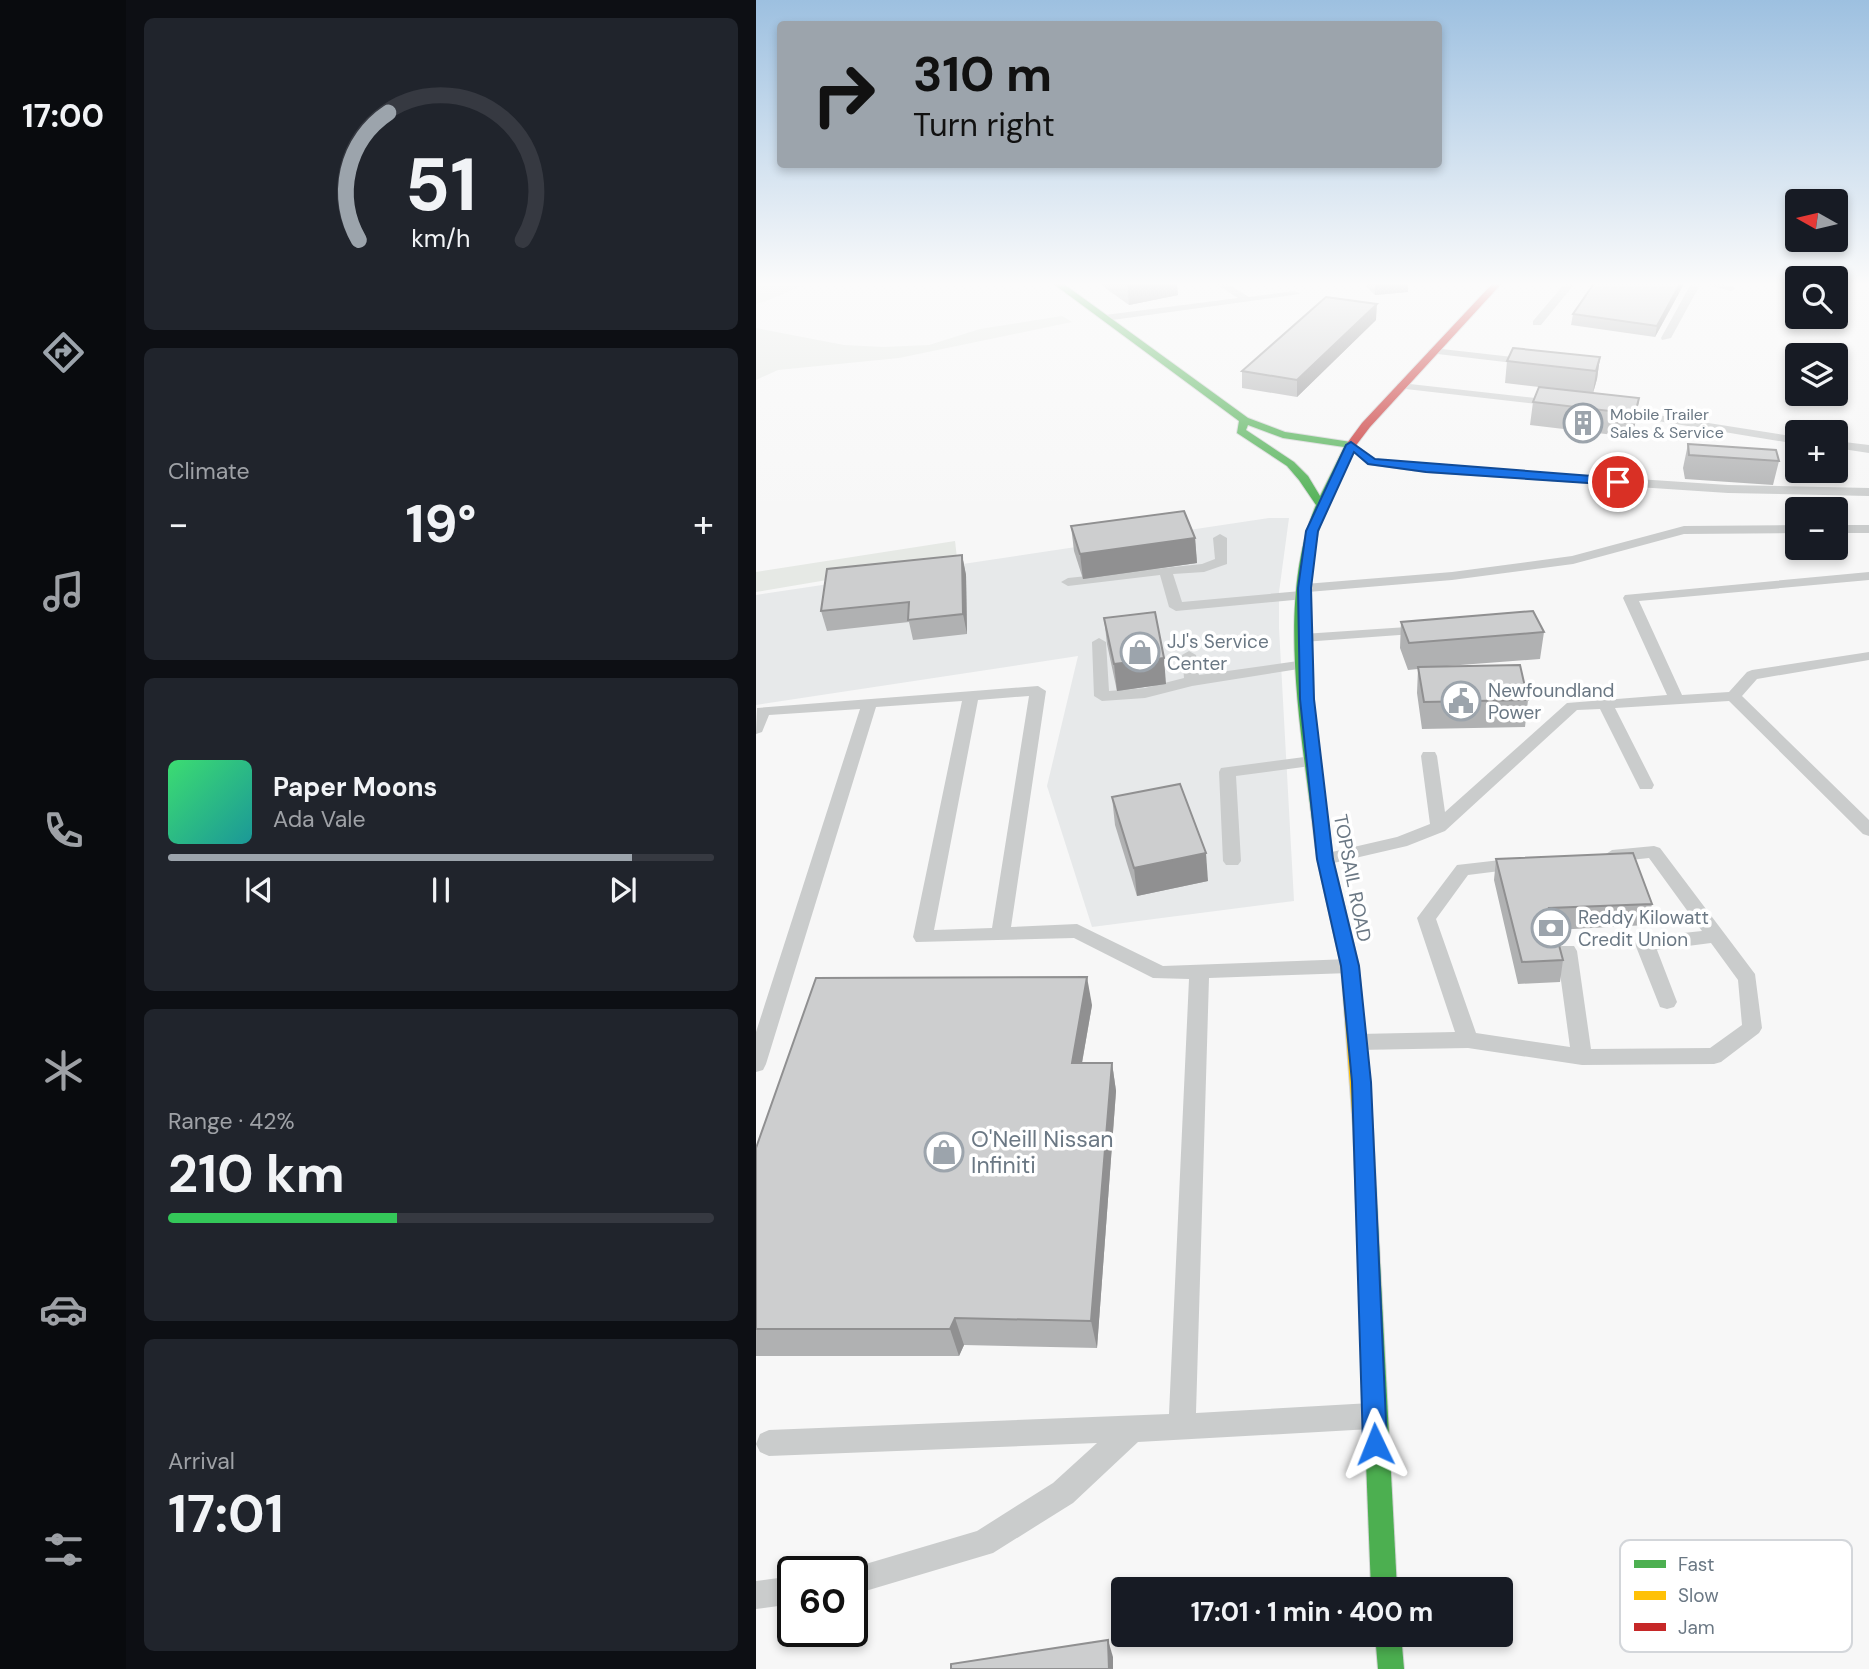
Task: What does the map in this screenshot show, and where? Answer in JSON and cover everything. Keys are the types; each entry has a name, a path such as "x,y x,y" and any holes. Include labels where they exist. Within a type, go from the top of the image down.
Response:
{"main road":[{"path":"1162,360 1244,420 1283,435 1351,445"},
{"name":"TOPSAIL ROAD","path":"1383,1577 1357,1042 1350,966 1325,859 1312,761 1303,638 1312,531 1322,504 1351,445 1425,360"},
{"path":"1244,420 1241,431 1282,458 1305,479 1308,492 1322,504"},
{"path":"1389,1647 1391,1669"}],"lane":[{"path":"1512,360 1540,363"},
{"path":"1401,386 1561,404"},
{"path":"1601,409 1785,438"},
{"path":"1351,445 1372,462 1426,469 1728,489 1869,492"},
{"path":"1848,446 1869,449"},
{"path":"1165,570 1176,607 1573,560 1684,530 1785,529"},
{"path":"1848,529 1869,529"},
{"path":"1068,582 1204,568 1222,561 1220,538"},
{"path":"1677,700 1630,598 1869,576"},
{"path":"1303,638 1437,629"},
{"path":"1099,642 1102,696 1144,693 1192,681 1305,664"},
{"path":"1189,654 1192,681"},
{"path":"1325,859 1401,842 1440,827 1573,706 1733,695 1752,676 1869,656"},
{"path":"756,729 764,711 1038,691 1000,934"},
{"path":"971,695 923,937 1077,931 1160,973 1199,974 1350,966"},
{"path":"1733,695 1869,830"},
{"path":"756,1064 870,703"},
{"path":"1605,704 1646,785"},
{"path":"1429,756 1440,827"},
{"path":"1232,861 1227,772 1312,761"},
{"path":"1357,1042 1468,1040 1582,1057 1714,1056 1752,1028 1748,979 1654,852 1600,857"},
{"path":"1468,1040 1426,918 1463,869 1531,863"},
{"path":"1667,1002 1645,944 1717,936"},
{"path":"1567,951 1582,1057"},
{"path":"1182,1426 1199,974"},
{"path":"769,1443 1132,1429 1374,1416"},
{"path":"868,1576 983,1543 1063,1493 1132,1429"},
{"path":"756,1595 777,1592"}],"shaded area":[{"path":"756,360 880,360 778,370 756,380"},
{"path":"1269,518 1289,518 1279,592 1279,628 1294,901 1092,927 1047,786 1078,656 756,705 756,595"},
{"path":"955,541 957,558 756,592 756,572"}],"building":[{"path":"1255,360 1318,360 1297,380 1242,371"},
{"path":"1508,360 1599,360 1596,371"},
{"path":"1539,387 1639,398 1635,414 1533,402"},
{"path":"1688,444 1776,450 1779,461 1689,455"},
{"path":"1184,511 1195,538 1080,554 1071,526"},
{"path":"962,555 963,614 908,620 909,602 821,611 827,569"},
{"path":"1533,611 1544,632 1409,643 1401,622"},
{"path":"1155,612 1164,658 1114,664 1104,618"},
{"path":"1520,665 1528,700 1424,702 1418,667"},
{"path":"1180,784 1206,853 1134,868 1112,797"},
{"name":"Reddy Kilowatt Credit Union","path":"1633,853 1652,904 1549,908 1563,960 1522,962 1496,859"},
{"name":"O'Neill Nissan Infiniti","path":"1087,977 1072,1063 1112,1063 1091,1321 955,1318 950,1329 756,1329 756,1148 816,978"},
{"path":"1108,1640 1109,1669 951,1669 951,1664"}],"traffic: fast":[{"path":"1162,360 1244,420 1283,435 1351,445"},
{"path":"1244,420 1241,431 1291,464 1322,504"},
{"path":"1320,820 1304,677 1303,603 1306,568 1315,523 1350,446"},
{"path":"1363,1127 1383,1577"},
{"path":"1389,1647 1391,1669"}],"traffic: slow":[{"path":"1320,820 1325,859 1350,966 1363,1127"}],"traffic: jam":[{"path":"1350,446 1427,360"}],"place":[{"name":"Mobile Trailer Sales & Service","path":"1583,423"},
{"name":"JJ's Service Center","path":"1140,652"},
{"name":"Newfoundland Power","path":"1461,701"},
{"name":"Reddy Kilowatt Credit Union","path":"1551,928"},
{"name":"O'Neill Nissan Infiniti","path":"944,1152"}],"route":[{"path":"1375,1444 1361,1082 1350,966 1325,859 1307,699 1303,638 1306,565 1312,531 1351,445 1372,462 1426,469 1618,482"}]}
